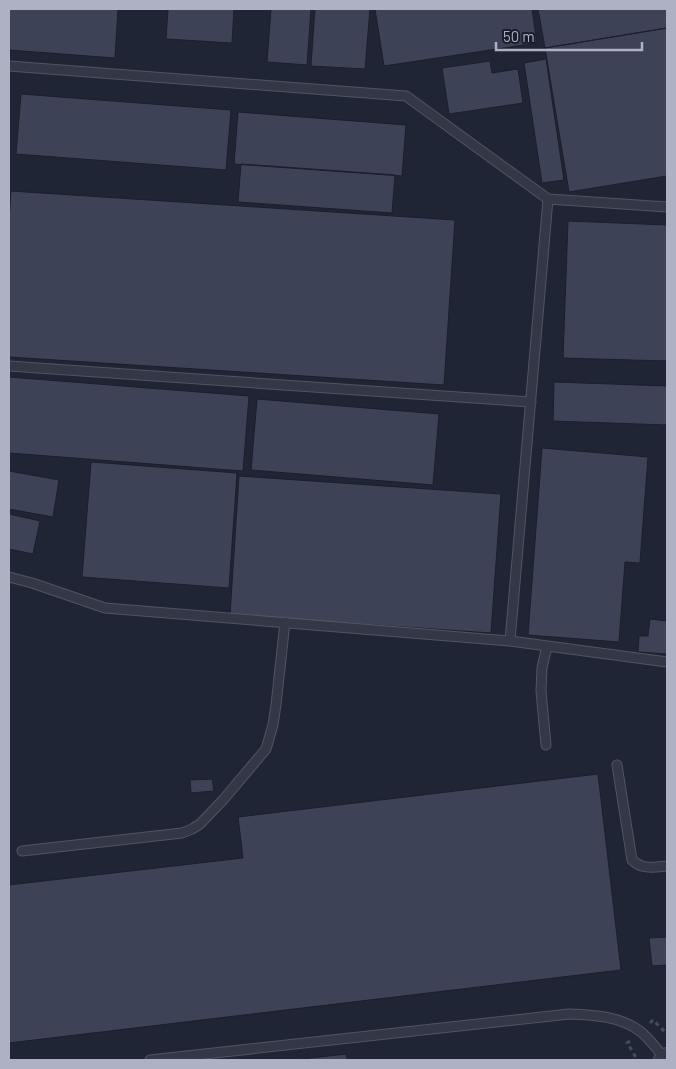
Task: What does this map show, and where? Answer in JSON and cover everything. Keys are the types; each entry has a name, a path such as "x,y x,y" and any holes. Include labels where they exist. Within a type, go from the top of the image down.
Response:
{"lane":[{"path":"9,66 406,96 548,200 667,207"},
{"path":"510,641 548,200"},
{"path":"9,366 530,402"},
{"path":"9,577 105,608 510,641 667,662"},
{"path":"22,852 182,833 200,824 223,800 266,748 273,725 285,622"},
{"path":"546,745 541,691 542,668 547,646"},
{"path":"617,766 632,860 638,866 649,868 667,866"},
{"path":"150,1060 569,1014 602,1016 627,1024 641,1032 665,1059"}],"building":[{"path":"9,9 118,9 115,58 9,50"},
{"path":"168,9 234,9 232,43 166,39"},
{"path":"271,9 311,9 307,65 267,62"},
{"path":"315,9 370,9 365,69 311,66"},
{"path":"375,9 532,9 537,43 384,66"},
{"path":"538,9 667,9 667,28 545,48"},
{"path":"667,28 667,176 569,192 545,48"},
{"path":"546,59 564,180 542,183 524,63"},
{"path":"490,61 492,73 518,69 523,103 449,114 442,68"},
{"path":"21,94 231,110 226,170 16,154"},
{"path":"238,112 406,125 402,176 234,164"},
{"path":"241,164 395,175 392,213 238,202"},
{"path":"11,191 455,220 444,385 9,357 9,220"},
{"path":"568,221 667,225 667,361 563,358"},
{"path":"9,377 249,396 243,471 9,453"},
{"path":"554,382 667,386 667,425 553,421"},
{"path":"257,399 439,414 433,485 251,470"},
{"path":"542,448 648,457 640,563 625,562 619,642 528,635"},
{"path":"91,462 237,473 229,588 82,577"},
{"path":"9,471 59,480 53,517 9,509"},
{"path":"239,476 501,494 491,633 230,615"},
{"path":"9,514 40,521 33,554 9,549"},
{"path":"650,619 667,621 667,654 638,652 639,636 648,636"},
{"path":"598,774 621,970 9,1043 9,885 243,858 238,817"},
{"path":"212,779 214,791 191,793 190,780"},
{"path":"667,937 667,965 652,966 649,938"},
{"path":"346,1054 347,1060 293,1060"}]}
